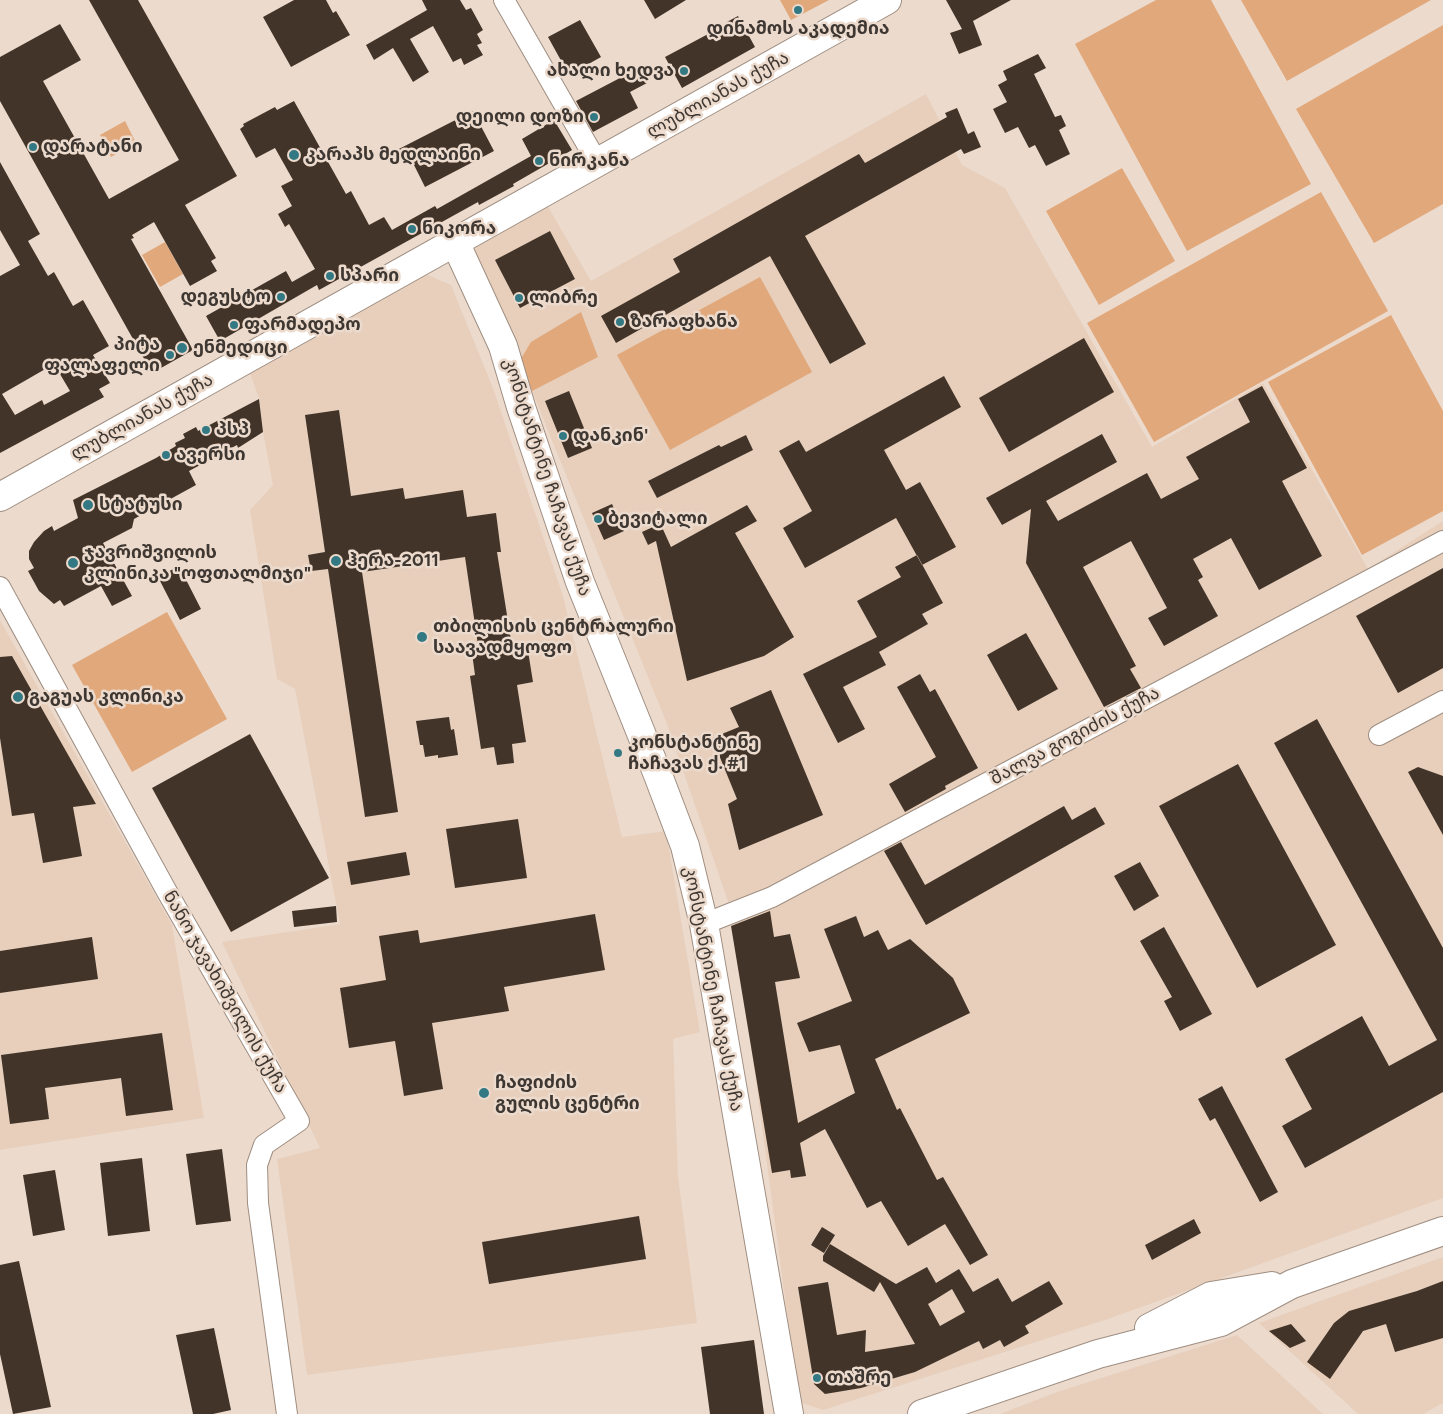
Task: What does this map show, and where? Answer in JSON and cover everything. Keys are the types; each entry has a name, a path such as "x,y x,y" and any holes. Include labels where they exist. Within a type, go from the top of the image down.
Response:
{"street":[{"path":"504,0 597,162"},
{"name":"ლუბლიანას ქუჩა","path":"0,497 887,0"},
{"name":"კონსტანტინე ჩაჩავას ქუჩა","path":"455,242 504,346 521,407 580,582 685,846 704,924 788,1414"},
{"name":"შალვა გოგიძის ქუჩა","path":"704,924 780,893 1443,541"},
{"name":"ნანო ჯავახიშვილის ქუჩა","path":"0,587 166,890 299,1121 264,1144 257,1164 258,1204 287,1414"},
{"path":"1379,735 1443,701"},
{"path":"922,1414 1098,1354 1221,1322 1292,1284 1443,1231"},
{"path":"1098,1354 1212,1296 1292,1284"},
{"path":"1212,1296 1221,1322"}],"shaded area":[{"name":"დინამოს აკადემია","path":"780,0 829,0 791,20"},
{"path":"1156,0 1211,0 1311,184 1187,251 1075,44"},
{"path":"1241,0 1431,0 1287,81"},
{"path":"1443,25 1443,204 1374,243 1296,109"},
{"path":"926,94 962,165 1005,188 1152,447 1263,383 1368,569 1443,521 1443,1198 1111,1318 823,1410 799,1402 734,919 667,724 532,391 480,271 474,246 547,205 591,281"},
{"path":"125,121 136,143 111,157 100,135"},
{"path":"1122,168 1175,261 1099,305 1046,211"},
{"path":"1321,192 1388,311 1154,442 1087,323"},
{"path":"165,242 183,274 160,287 142,255"},
{"path":"426,274 451,285 493,388 563,596 622,837 666,831 700,1032 673,1039 678,1176 697,1323 307,1375 277,1159 320,1148 222,942 340,924 295,689 277,679 250,510 273,485 259,399 250,373"},
{"path":"760,277 812,372 670,450 617,355"},
{"path":"581,312 598,357 532,391 519,362 531,342"},
{"path":"1391,315 1443,411 1443,511 1362,555 1268,382"},
{"path":"167,612 227,719 132,772 72,665"},
{"path":"0,620 172,925 204,1118 0,1150"},
{"path":"1443,1257 1443,1403 1423,1414 1358,1414 1259,1323"},
{"path":"1237,1335 1323,1414 1000,1414 1057,1392"}],"building":[{"path":"89,0 138,0 237,176 185,205 216,258 211,261 217,271 190,286 154,222 132,235 134,238 131,239 193,350 152,373 0,101 0,57 60,24 81,60 43,81 109,199 179,160"},
{"path":"294,0 326,0 333,13 336,11 350,35 291,67 263,17"},
{"path":"422,0 460,0 466,10 471,8 483,30 477,34 482,43 477,45 483,55 464,65 461,58 453,62 433,26 410,39 429,72 413,82 393,48 374,60 366,45 427,10"},
{"path":"644,0 686,0 655,19"},
{"path":"946,0 1011,0 973,21 982,45 959,54 950,33 962,29"},
{"path":"738,16 755,47 682,88 665,57"},
{"path":"580,20 601,57 569,75 548,37"},
{"path":"1038,54 1046,68 1034,74 1055,117 1061,115 1066,126 1059,130 1070,154 1046,166 1035,145 1029,148 1018,127 1005,133 993,109 1007,102 998,85 1007,80 1003,71"},
{"path":"639,68 647,83 630,92 638,108 593,132 576,101"},
{"path":"294,101 346,194 351,191 369,225 384,217 392,230 435,206 437,209 531,156 522,139 554,120 572,150 479,205 478,202 319,290 317,285 220,341 206,316 286,271 292,282 315,269 289,224 285,227 278,214 292,206 281,186 293,180 275,148 256,158 240,129 244,126 243,124 275,107 277,110"},
{"path":"957,108 968,134 974,131 981,147 964,154 961,149 805,236 866,344 830,364 770,256 616,343 601,316 680,272 673,259 859,154 865,163 947,117 945,113"},
{"path":"473,111 494,151 425,187 410,157 398,163 393,152"},
{"path":"0,162 40,234 28,241 48,276 54,272 73,306 83,300 109,346 93,355 110,383 99,389 104,397 0,453 0,276 20,265 0,230","holes":["54,364 70,391 44,405 42,400 15,415 2,394"]},
{"path":"550,231 575,279 520,308 495,260"},
{"path":"1084,338 1114,392 1009,452 979,398"},
{"path":"944,376 961,407 884,450 906,490 920,482 956,547 922,565 896,518 805,568 783,528 812,511 779,451 799,440 806,452"},
{"path":"1262,386 1307,468 1282,481 1322,556 1259,590 1231,538 1193,559 1203,577 1198,580 1218,616 1164,646 1148,618 1167,608 1131,541 1083,567 1136,666 1130,669 1141,688 1104,707 1026,563 1031,509 1002,525 986,498 1102,434 1117,462 1046,501 1058,521 1147,473 1161,499 1199,479 1186,457 1250,422 1238,399"},
{"path":"569,391 592,448 568,458 545,401"},
{"path":"259,399 263,432 238,448 237,445 189,471 196,485 134,519 132,528 103,543 132,596 112,606 101,586 64,606 60,600 54,604 39,591 28,571 34,568 29,559 29,551 44,531 52,526 54,531 78,518 73,500 176,446 175,443 185,438 183,434 196,427 198,431"},
{"path":"339,410 351,496 403,488 405,499 463,490 467,517 496,513 501,552 497,552 513,653 528,651 533,682 517,685 526,742 512,744 514,763 497,765 494,747 481,749 470,676 475,675 471,646 478,645 465,557 362,572 398,812 365,817 328,569 311,571 308,555 325,552 305,415"},
{"path":"746,435 753,450 657,498 648,481 719,445 721,447"},
{"path":"612,504 624,531 604,540 592,513"},
{"path":"747,505 757,521 735,533 794,637 764,656 687,681 656,541 648,545 642,532 653,527 651,516 656,514 671,547"},
{"path":"917,555 943,603 922,614 928,624 879,652 886,665 843,687 865,729 838,743 803,674 877,637 857,601 901,577 895,567"},
{"path":"179,566 201,609 180,620 158,577"},
{"path":"1443,568 1443,668 1398,693 1356,616"},
{"path":"1026,633 1058,689 1018,711 987,655"},
{"name":"გაგუას კლინიკა","path":"12,656 96,804 73,807 82,856 43,863 34,813 12,816 0,738 0,657"},
{"path":"920,674 930,692 935,689 978,768 945,786 946,789 905,812 889,784 936,757 897,687"},
{"path":"771,690 823,815 739,850 728,804 737,799 712,738 739,727 730,708"},
{"path":"449,717 451,730 454,729 458,755 438,758 438,755 425,757 423,745 420,745 416,721"},
{"path":"1317,719 1443,948 1443,1092 1305,1168 1282,1126 1312,1109 1285,1059 1362,1016 1389,1066 1437,1040 1274,743"},
{"path":"250,734 329,878 231,932 152,788"},
{"path":"1238,764 1336,945 1257,988 1159,806"},
{"path":"1418,767 1443,776 1443,835 1408,772"},
{"path":"1064,806 1072,820 1095,807 1105,824 926,925 884,851 901,842 925,885"},
{"path":"518,819 527,878 455,888 446,829"},
{"path":"406,852 410,875 351,885 347,862"},
{"path":"1140,862 1159,896 1134,911 1114,876"},
{"path":"336,906 337,922 294,927 292,911"},
{"path":"770,911 774,937 790,934 800,978 775,982 798,1123 855,1093 840,1045 809,1052 797,1023 852,1001 824,929 856,916 864,937 878,930 888,950 910,939 953,978 970,1013 875,1059 897,1110 900,1108 937,1180 943,1177 988,1255 970,1265 945,1224 908,1246 881,1201 867,1208 825,1129 800,1143 806,1176 791,1178 790,1170 772,1173 731,926"},
{"path":"595,914 605,970 504,987 509,1011 432,1023 443,1089 404,1096 395,1041 349,1048 340,988 386,980 379,936 418,930 420,943"},
{"path":"1164,927 1212,1014 1180,1031 1164,1001 1172,997 1140,941"},
{"path":"92,937 98,979 0,993 0,951"},
{"path":"162,1033 173,1110 126,1116 121,1078 45,1088 49,1119 10,1124 1,1055"},
{"path":"1222,1086 1278,1192 1260,1202 1215,1118 1210,1121 1198,1099"},
{"path":"222,1149 231,1221 196,1225 186,1154"},
{"path":"142,1158 150,1231 108,1236 100,1163"},
{"path":"55,1170 65,1230 33,1236 23,1175"},
{"path":"639,1216 646,1259 489,1284 482,1242"},
{"path":"1194,1219 1201,1233 1152,1260 1145,1245"},
{"path":"822,1227 835,1235 824,1253 811,1245"},
{"path":"830,1244 896,1284 927,1267 936,1283 959,1269 973,1292 998,1278 1012,1302 1049,1281 1063,1304 1025,1326 1029,1333 1004,1347 1000,1340 983,1349 979,1341 915,1372 861,1388 825,1394 814,1384 798,1287 828,1282 837,1335 866,1330 865,1352 915,1344 880,1282 874,1292 823,1261 823,1256","holes":["952,1289 965,1312 940,1326 928,1304"]},
{"path":"19,1261 51,1407 13,1414 0,1354 0,1265"},
{"path":"1443,1281 1443,1338 1395,1352 1386,1324 1363,1331 1330,1379 1307,1362 1334,1323 1349,1311 1417,1291"},
{"path":"1291,1324 1306,1341 1290,1348 1269,1331"},
{"path":"214,1328 231,1410 213,1414 193,1414 176,1335"},
{"path":"754,1340 764,1414 710,1414 701,1347"}],"place":[{"name":"დინამოს აკადემია","path":"798,10"},
{"name":"ახალი ხედვა","path":"684,71"},
{"name":"დეილი დოზი","path":"594,117"},
{"name":"დარატანი","path":"33,147"},
{"name":"კარაპს მედლაინი","path":"294,155"},
{"name":"ნირკანა","path":"539,161"},
{"name":"ნიკორა","path":"412,229"},
{"name":"სპარი","path":"330,276"},
{"name":"დეგუსტო","path":"281,297"},
{"name":"ლიბრე","path":"519,298"},
{"name":"ზარაფხანა","path":"620,322"},
{"name":"ფარმადეპო","path":"234,325"},
{"name":"ენმედიცი","path":"182,348"},
{"name":"პიტა ფალაფელი","path":"170,355"},
{"name":"პსპ","path":"206,430"},
{"name":"დანკინ'","path":"563,436"},
{"name":"ავერსი","path":"166,455"},
{"name":"სტატუსი","path":"88,505"},
{"name":"ბევიტალი","path":"598,519"},
{"name":"ჰერა-2011","path":"336,561"},
{"name":"ჯავრიშვილის კლინიკა \"ოფთალმიჯი\"","path":"73,563"},
{"name":"თბილისის ცენტრალური საავადმყოფო","path":"422,637"},
{"name":"გაგუას კლინიკა","path":"18,697"},
{"name":"კონსტანტინე ჩაჩავას ქ. #1","path":"618,753"},
{"name":"ჩაფიძის გულის ცენტრი","path":"484,1093"},
{"name":"თაშრე","path":"817,1378"}]}
